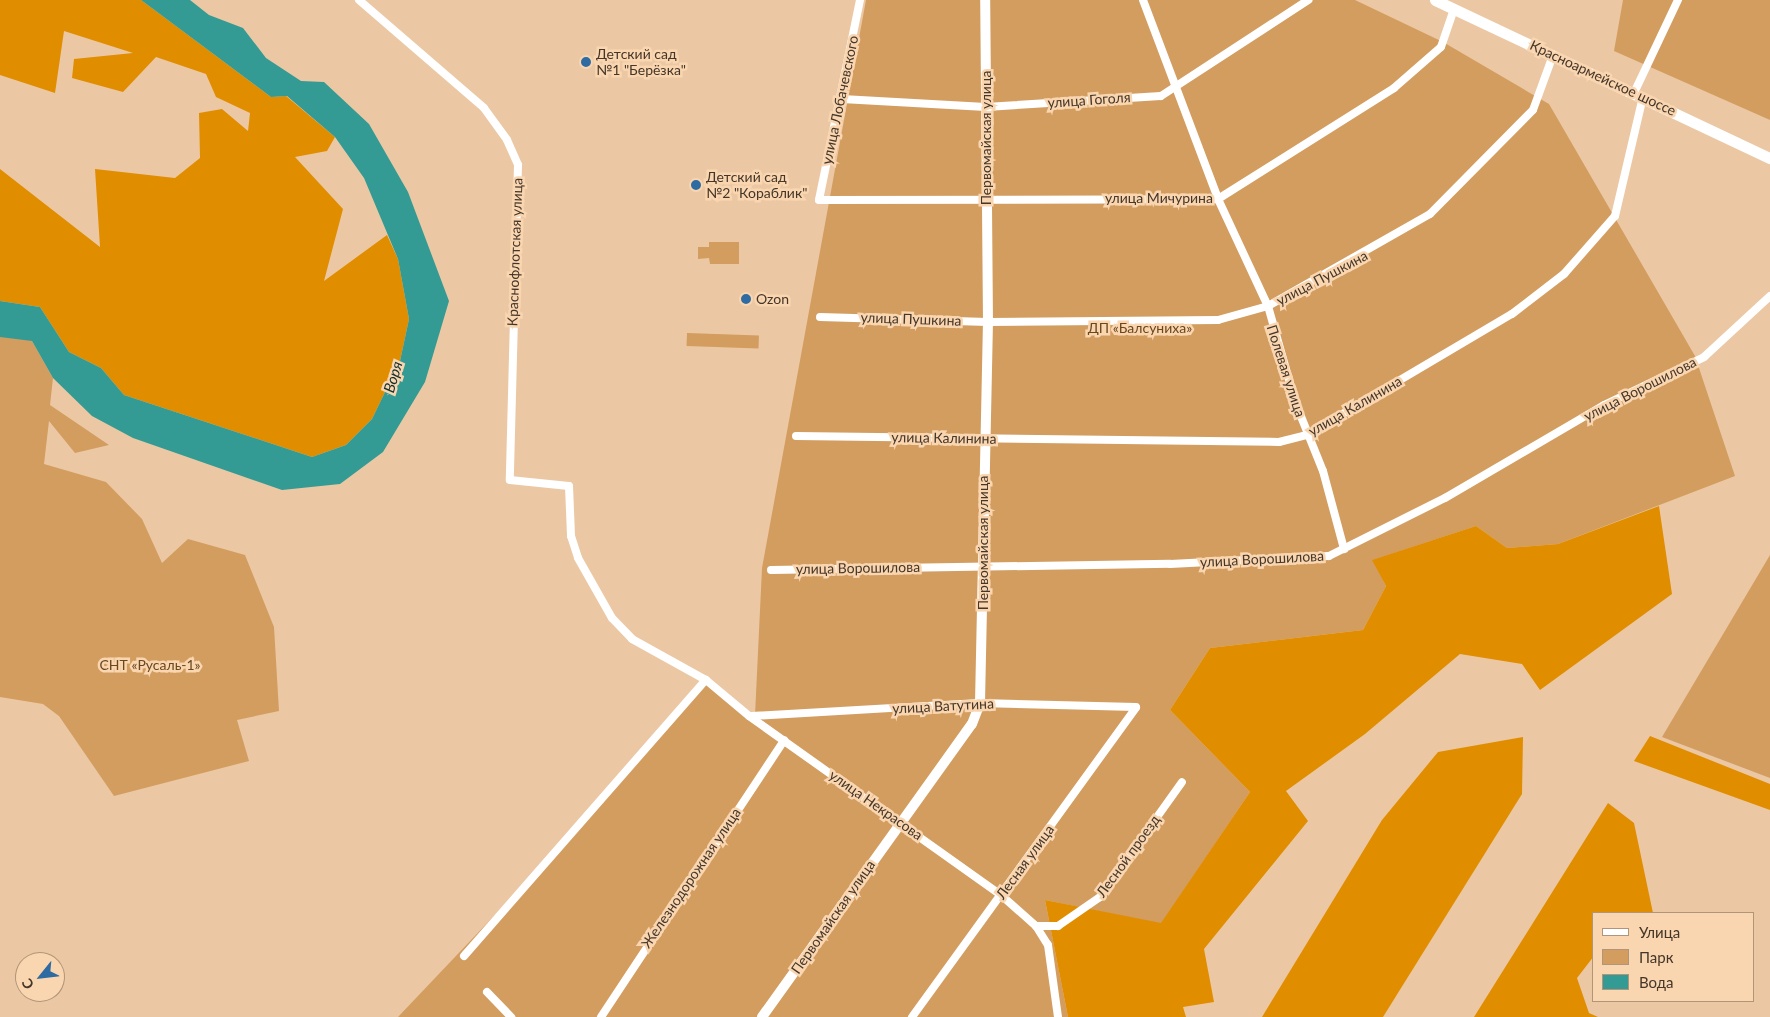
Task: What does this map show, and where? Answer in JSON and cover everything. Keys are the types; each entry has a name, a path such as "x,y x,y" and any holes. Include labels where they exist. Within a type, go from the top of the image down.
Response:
{"main road":[{"name":"Красноармейское шоссе","path":"1434,0 1770,158"}],"street":[{"name":"Краснофлотская улица","path":"359,0 484,108 507,140 518,165 510,480"},
{"name":"улица Лобачевского","path":"819,200 842,99 860,0"},
{"name":"Первомайская улица","path":"762,1017 972,724 980,703 984,439 988,322 985,0"},
{"name":"Полевая улица","path":"1143,0 1179,87 1218,199 1268,306 1307,435 1323,472 1344,550"},
{"name":"улица Гоголя","path":"842,99 986,107 1161,96 1179,87 1308,0"},
{"name":"улица Калинина","path":"796,436 1279,442 1307,435 1512,314 1564,274 1615,216 1638,95 1678,0"},
{"name":"улица Мичурина","path":"819,200 1218,199 1394,88 1441,47 1454,9"},
{"name":"улица Пушкина","path":"820,316 988,322 1218,320 1268,306 1430,214 1533,110 1553,55"},
{"name":"улица Ворошилова","path":"770,570 1320,558 1344,550 1445,498 1604,405 1704,356 1770,296"},
{"name":"улица Некрасова","path":"510,480 569,486 572,544 612,618 632,638 706,680 749,716 901,822 1001,895 1036,926 1048,945 1058,1017"},
{"path":"464,956 706,680"},
{"name":"улица Ватутина","path":"749,716 980,703 1136,708"},
{"name":"Лесная улица","path":"912,1017 1136,708"},
{"name":"Железнодорожная улица","path":"600,1017 784,740"},
{"name":"Лесной проезд","path":"1036,926 1058,926 1100,897 1182,782"},
{"path":"487,992 511,1017"}],"green space":[{"name":"ДП «Балсуниха»","path":"866,0 1355,0 1443,42 1549,104 1695,356 1735,476 1558,544 1507,548 1476,526 1373,560 1386,586 1363,630 1210,648 1170,710 1250,792 1161,924 1045,900 1068,1017 398,1017 545,862 703,681 755,715 762,568"},
{"path":"1623,0 1770,0 1770,120 1614,51"},
{"path":"709,242 739,242 739,264 710,264 709,258 698,259 698,247 709,247"},
{"path":"687,333 759,336 759,349 687,346"},
{"name":"СНТ «Русаль-1»","path":"20,336 32,341 53,378 50,405 109,445 75,453 49,421 44,464 106,482 142,519 162,563 188,539 245,555 274,627 279,711 237,720 249,761 114,796 59,716 43,704 0,697 0,337"},
{"path":"1770,555 1770,778 1662,737"}],"shaded area":[{"path":"0,0 141,0 271,97 286,96 335,137 327,151 295,157 343,209 324,281 387,235 398,259 409,319 400,361 372,419 346,445 312,457 124,395 101,368 69,352 40,307 0,301 0,169 100,247 95,169 175,178 200,158 199,113 222,109 248,131 250,113 216,97 206,74 156,57 123,92 72,78 74,59 133,53 64,31 55,93 0,75"},
{"path":"1659,506 1672,594 1540,690 1522,664 1460,654 1365,734 1286,791 1308,821 1204,949 1214,1002 1183,1007 1186,1017 1068,1017 1045,900 1161,923 1250,792 1170,710 1210,648 1363,630 1386,586 1372,560 1476,526 1507,548 1558,544"},
{"path":"1650,736 1770,784 1770,810 1634,761"},
{"path":"1523,737 1522,794 1383,1017 1262,1017 1382,820 1438,752"},
{"path":"1608,803 1634,823 1653,912 1592,912 1592,959 1577,978 1589,1013 1598,1017 1474,1017"}],"water":[{"name":"Воря","path":"141,0 190,0 209,15 243,28 266,58 301,81 324,82 369,124 408,192 449,301 425,382 383,452 340,484 282,490 133,438 92,416 53,378 32,341 0,337 0,301 40,307 69,352 101,368 124,395 312,457 346,445 372,419 400,361 409,319 398,259 364,178 335,137 287,96 271,97"}],"place":[{"name":"Детский сад №1 \"Берёзка\"","path":"586,62"},
{"name":"Детский сад №2 \"Кораблик\"","path":"696,185"},
{"name":"Ozon","path":"746,299"}]}
